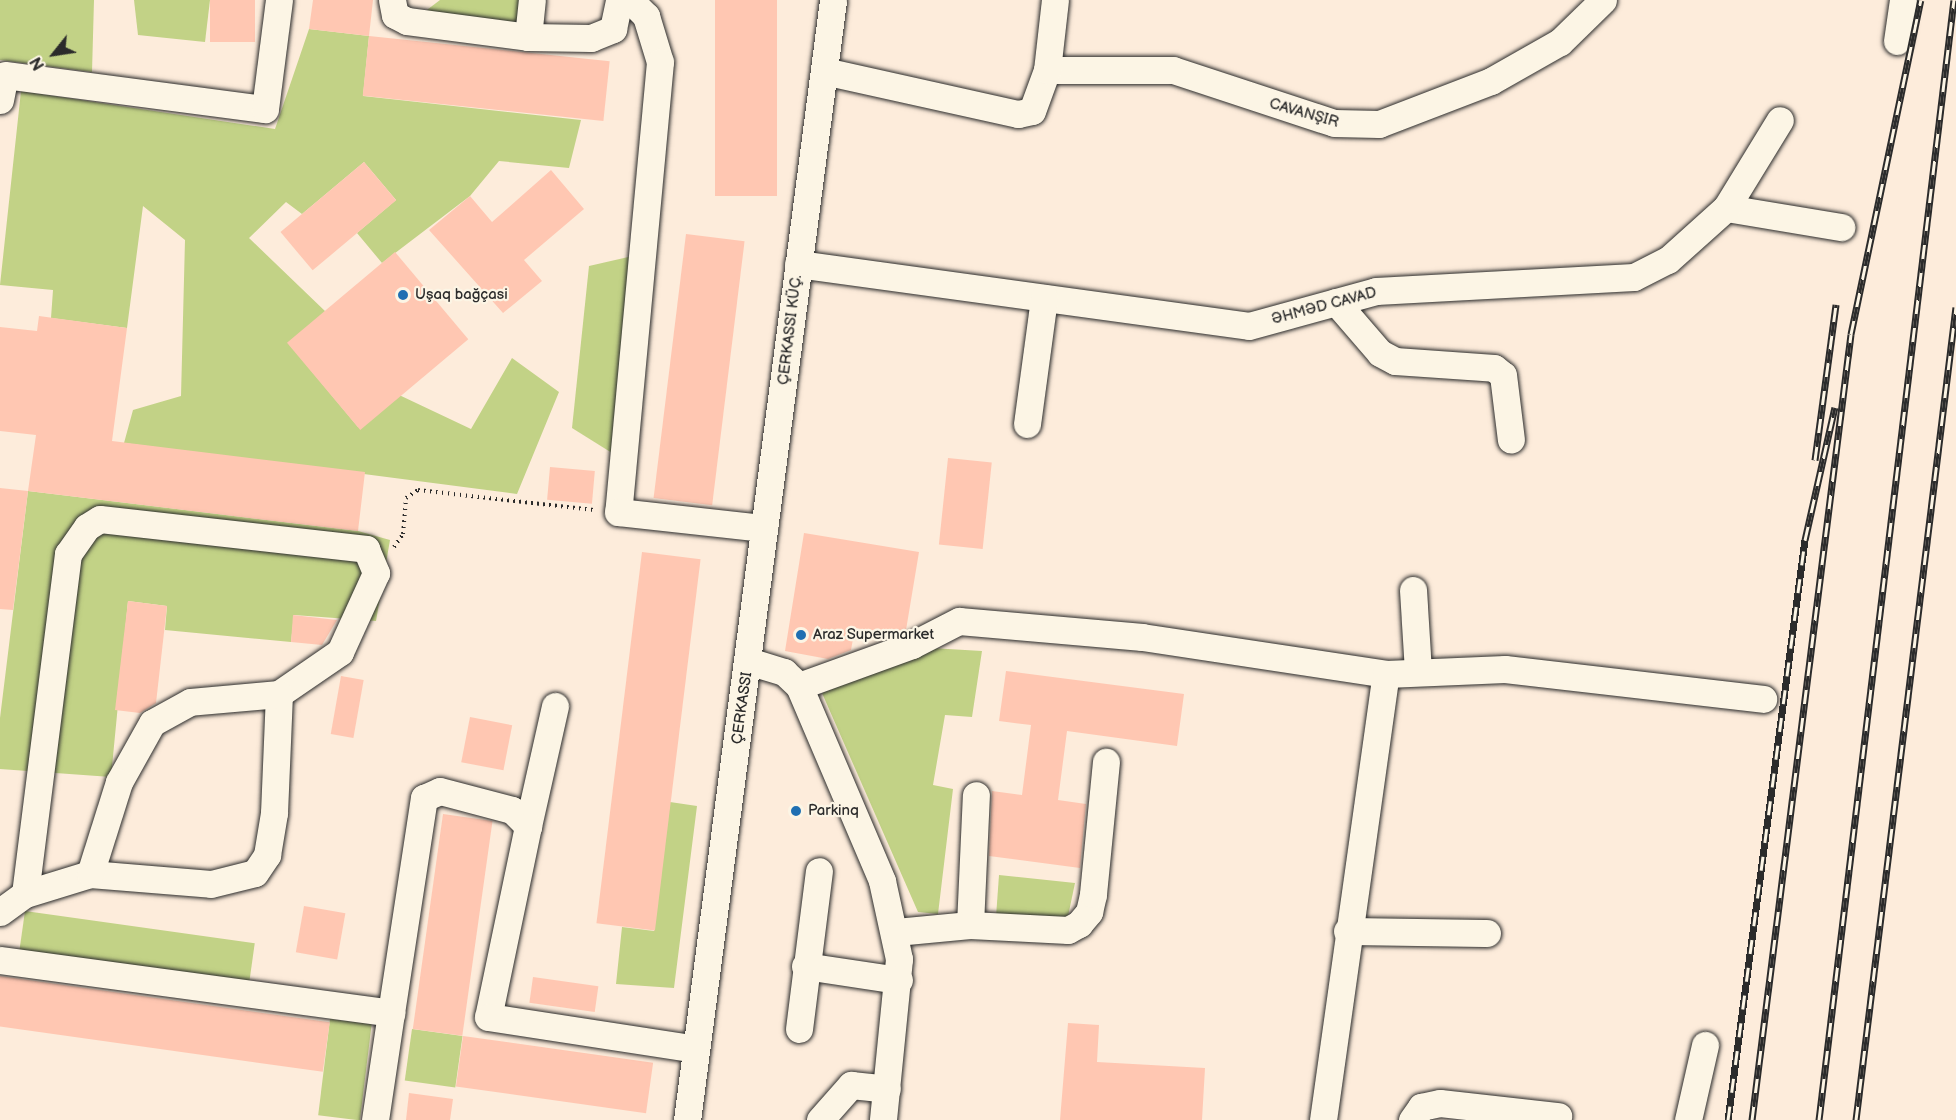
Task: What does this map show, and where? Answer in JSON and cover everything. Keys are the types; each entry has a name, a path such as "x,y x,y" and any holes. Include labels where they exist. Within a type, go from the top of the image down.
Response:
{"street":[{"path":"0,100 5,75 266,109 279,0"},
{"path":"392,0 395,15 407,21 528,37 601,36 612,29 619,0"},
{"path":"528,37 532,0"},
{"path":"630,0 646,16 660,62 618,512 764,528"},
{"path":"687,1120 833,0"},
{"path":"824,71 1018,114 1032,111 1047,70 1055,0"},
{"path":"1897,41 1904,0"},
{"name":"CAVANŞIR","path":"1047,70 1173,70 1334,123 1379,124 1491,81 1560,42 1588,6"},
{"name":"ƏHMƏD CAVAD","path":"798,264 1250,326 1336,302 1405,287 1634,277 1668,260 1726,208 1780,120"},
{"path":"1726,208 1841,227"},
{"path":"1027,424 1044,298"},
{"path":"1336,302 1368,341 1395,361 1494,368 1503,375 1510,440"},
{"path":"25,894 68,554 75,538 100,519 357,544 372,559 376,573 340,652 279,694 190,702 152,723 119,782 90,874"},
{"path":"1413,590 1418,671"},
{"path":"799,686 912,645 959,621 1142,637 1386,674 1505,669 1764,699"},
{"path":"748,661 784,672 799,686 882,881 897,932 899,980 883,1120"},
{"path":"1323,1120 1347,931 1386,674"},
{"path":"0,912 25,894 90,874 212,884 255,873 267,855 274,813 279,694"},
{"path":"555,706 488,1017 696,1049"},
{"path":"897,932 970,925 1068,930 1089,912 1106,762"},
{"path":"375,1120 424,798 440,791 512,810 528,826"},
{"path":"970,925 976,795"},
{"path":"799,1029 805,966 819,872"},
{"path":"1347,931 1487,933"},
{"path":"0,960 391,1013"},
{"path":"805,966 899,980"},
{"path":"1688,1120 1706,1045"},
{"path":"819,1120 851,1085 887,1089"},
{"path":"1412,1120 1421,1107 1440,1103 1558,1116"}],"path":[{"path":"372,559 399,544 406,498 418,490 618,512"}],"green space":[{"path":"0,0 94,0 92,72 0,60"},
{"path":"134,0 210,0 205,42 138,35"},
{"path":"440,0 536,0 533,30 415,19"},
{"path":"309,29 369,36 363,96 581,120 569,168 499,161 470,196 382,263 357,233 396,200 364,162 302,214 286,202 249,238 326,312 289,344 358,427 397,394 471,429 512,358 559,392 517,494 124,443 133,410 181,396 185,240 143,206 127,328 51,318 53,290 0,285 21,91 275,129"},
{"path":"637,255 612,453 572,428 589,266"},
{"path":"28,491 358,531 390,540 376,621 294,615 291,642 165,630 167,606 128,601 111,777 0,769 0,718"},
{"path":"931,648 982,651 972,717 945,715 933,785 953,789 938,914 918,912 822,693"},
{"path":"670,802 697,806 674,988 616,984 622,927 654,931"},
{"path":"999,875 1075,883 1067,921 996,917"},
{"path":"25,911 255,943 249,985 19,953"},
{"path":"330,1019 372,1024 360,1120 318,1115"},
{"path":"412,1029 463,1036 455,1088 405,1080"}],"building":[{"path":"210,0 255,0 255,42 210,42"},
{"path":"313,0 373,0 369,36 309,29"},
{"path":"715,0 777,0 777,196 715,196"},
{"path":"369,36 610,61 603,121 363,96"},
{"path":"364,162 396,200 313,270 281,232"},
{"path":"551,170 584,209 524,260 542,281 503,313 429,230 470,196 492,222"},
{"path":"686,234 745,241 712,505 654,498"},
{"path":"395,252 468,339 360,430 287,343"},
{"path":"39,316 127,328 112,441 365,472 358,531 28,491 36,435 0,431 0,327 37,331"},
{"path":"948,458 992,463 983,549 939,545"},
{"path":"550,467 595,471 592,504 547,500"},
{"path":"0,488 28,491 13,610 0,609"},
{"path":"804,533 919,552 906,630 896,634 855,628 851,650 828,659 785,651"},
{"path":"642,552 701,559 655,930 596,923"},
{"path":"128,601 167,606 156,703 140,713 115,710"},
{"path":"293,615 337,620 322,645 291,642"},
{"path":"1006,671 1184,694 1177,746 1067,731 1058,800 1086,804 1080,868 989,856 992,791 1022,795 1031,725 999,721"},
{"path":"341,676 364,680 353,738 331,734"},
{"path":"470,717 512,725 503,770 461,762"},
{"path":"443,814 493,821 462,1036 413,1029"},
{"path":"304,906 345,913 337,960 296,952"},
{"path":"0,976 330,1022 323,1072 0,1026"},
{"path":"533,977 598,986 595,1012 529,1003"},
{"path":"1068,1023 1099,1025 1097,1062 1205,1068 1202,1120 1060,1120"},
{"path":"463,1036 653,1063 646,1113 456,1087"},
{"path":"409,1093 453,1099 450,1120 406,1120"}],"railway":[{"path":"1752,1120 1851,334 1921,0"},
{"path":"1819,1120 1954,0"},
{"path":"1815,460 1836,304"},
{"path":"1856,1120 1956,307"},
{"path":"1728,1120 1805,540 1835,407"}],"place":[{"name":"Uşaq bağçasi","path":"403,295"},
{"name":"Araz Supermarket","path":"801,635"},
{"name":"Parkinq","path":"796,811"}]}
